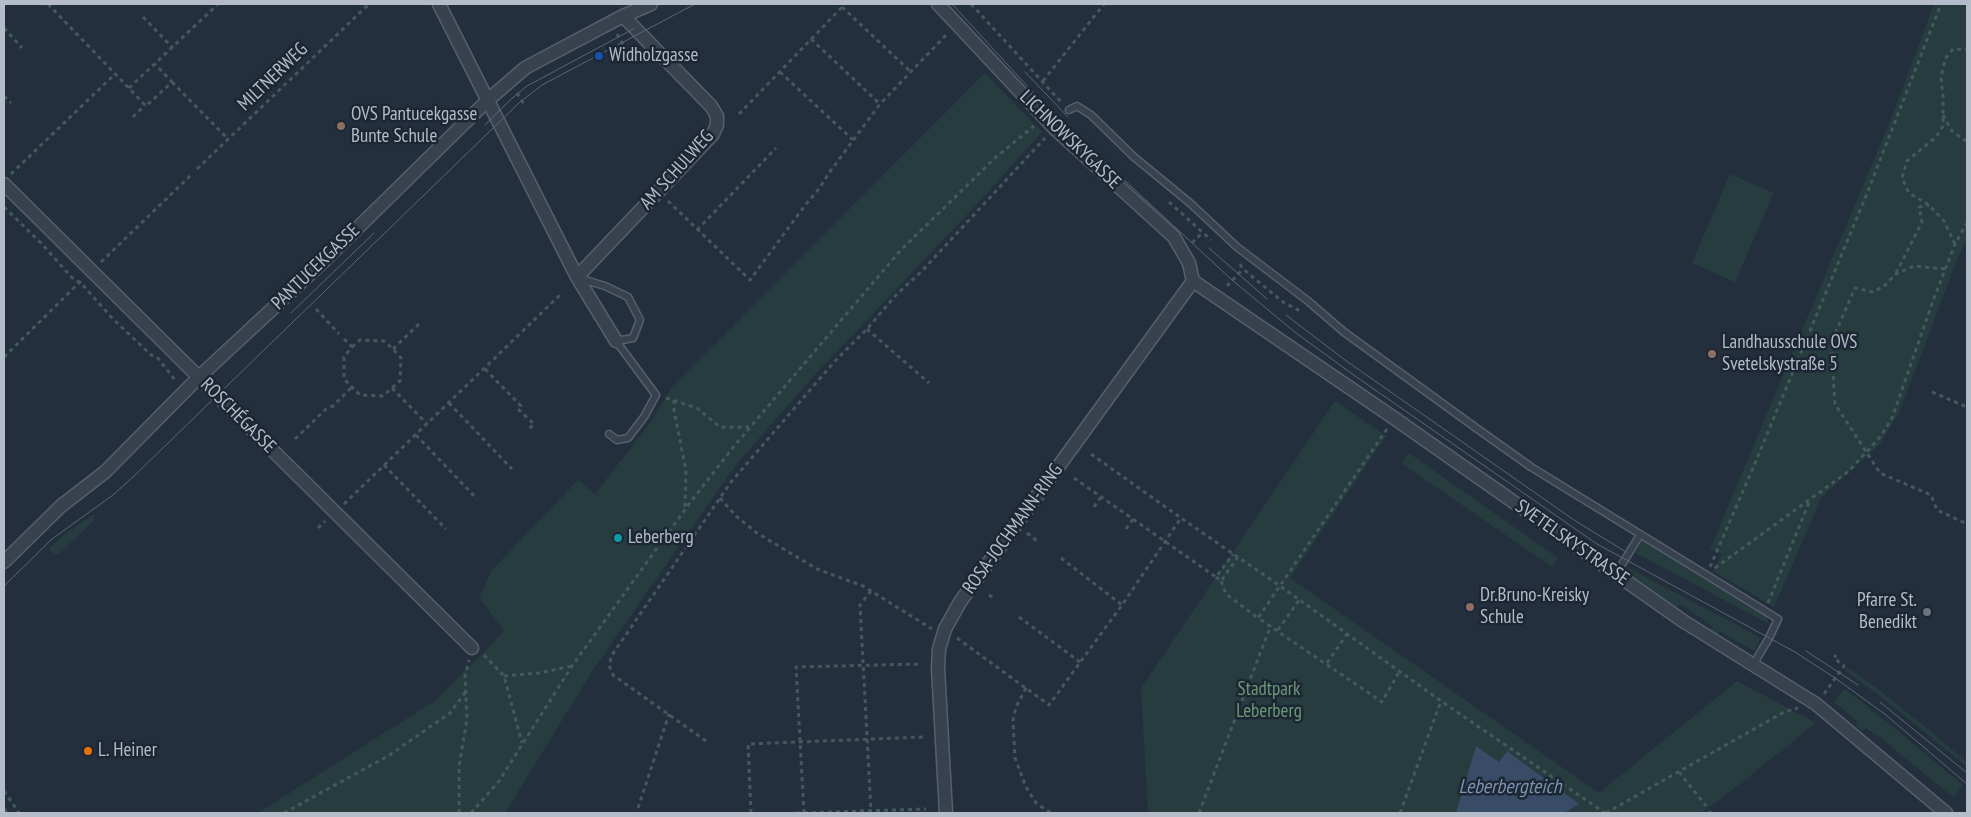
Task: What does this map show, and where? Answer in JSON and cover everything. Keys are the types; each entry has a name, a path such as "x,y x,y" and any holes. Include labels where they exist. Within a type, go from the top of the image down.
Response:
{"street":[{"path":"439,4 577,277 616,341"},
{"name":"PANTUCEKGASSE","path":"4,562 61,506 105,472 199,377 324,261 488,100 525,68 623,16 651,4"},
{"name":"LICHNOWSKYGASSE","path":"938,4 1054,128 1174,237 1189,263 1193,281"},
{"name":"AM SCHULWEG","path":"577,277 713,134 718,121 710,106 623,16"},
{"name":"ROSCHÉGASSE","path":"7,179 199,377 336,512 473,652"},
{"name":"SVETELSKYSTRASSE","path":"1193,281 1394,418 1682,620 1816,704 1946,813"},
{"name":"ROSA-JOCHMANN-RING","path":"946,813 938,668 940,630 1193,281"}],"lane":[{"path":"1069,110 1077,106 1091,115 1134,156 1190,203 1237,247 1308,301 1344,332 1531,467 1778,619 1753,665"},
{"path":"577,277 605,286 628,297 640,320 633,338 616,341 656,395 644,417 628,438 617,440 609,434"},
{"path":"1616,574 1640,535"}],"path":[{"path":"48,4 145,105"},
{"path":"129,88 218,4"},
{"name":"MILTNERWEG","path":"197,169 369,4"},
{"path":"971,4 1069,110"},
{"path":"1043,81 1104,4"},
{"path":"1707,575 1858,213 1942,4"},
{"path":"739,114 844,5 910,71"},
{"path":"143,18 173,48"},
{"path":"4,28 22,48"},
{"path":"658,192 750,280 880,104 950,31"},
{"path":"616,32 625,48"},
{"path":"811,39 880,104"},
{"path":"1955,244 1944,221 1929,205 1909,193 1902,178 1907,161 1936,137 1942,126 1941,78 1945,59 1953,50 1967,50"},
{"path":"155,64 228,139"},
{"path":"780,72 853,140"},
{"path":"7,179 115,74"},
{"path":"133,117 172,82"},
{"path":"514,89 526,106"},
{"path":"4,96 11,104"},
{"path":"1943,114 1952,131 1967,142"},
{"path":"471,813 498,781 572,666 685,510 750,427 900,251 995,158 1044,118"},
{"path":"706,741 613,675 609,665 612,655 731,482 835,361 867,329 896,295 939,253 1054,128"},
{"path":"697,230 776,148"},
{"path":"1929,205 1919,207 1922,222 1896,274 1884,287 1872,292 1856,288 1831,343 1835,404 1880,473 1931,495 1937,510 1967,524"},
{"path":"4,207 42,244 74,280 80,282 113,319 151,355 158,358 175,380"},
{"path":"1707,575 1849,471 1881,436 1892,418 1945,269 1955,244 1967,222"},
{"path":"1896,274 1914,266 1945,269"},
{"path":"1227,286 1243,269"},
{"path":"318,528 562,293"},
{"path":"316,309 339,334"},
{"path":"392,349 419,324"},
{"path":"867,329 929,384"},
{"path":"344,338 352,347"},
{"path":"360,340 384,340 392,349 401,358 400,381 383,396 360,395 344,379 344,356 360,340"},
{"path":"485,369 521,406 518,409 534,424 529,429"},
{"path":"295,439 352,387"},
{"path":"392,388 427,424"},
{"path":"1932,392 1967,407"},
{"path":"656,395 697,408 720,427 750,427"},
{"path":"674,400 674,411 686,470 685,510"},
{"path":"449,403 512,469"},
{"path":"1258,618 1394,418"},
{"path":"416,435 477,499"},
{"path":"1091,454 1441,701 1606,813 1784,712 1816,704 1844,666 1834,658 1836,655"},
{"path":"384,465 446,530"},
{"path":"1074,478 1221,581 1226,594 1258,618 1382,702 1400,672"},
{"path":"1094,507 1101,497"},
{"path":"720,498 736,516 757,533 817,569 863,586 940,630 1049,705 1122,605 1181,518"},
{"path":"1765,611 1810,499"},
{"path":"1126,529 1133,519"},
{"path":"1216,578 1233,554"},
{"path":"1221,581 1238,557"},
{"path":"1061,558 1122,605"},
{"path":"870,591 860,605 871,811"},
{"path":"989,595 995,599"},
{"path":"1278,630 1299,600"},
{"path":"1019,617 1080,662"},
{"path":"1199,813 1271,625"},
{"path":"1327,663 1347,634"},
{"path":"459,813 459,767 467,719 465,676 473,652 504,676 522,744"},
{"path":"804,813 796,667 920,664"},
{"path":"504,676 539,673 572,666"},
{"path":"1026,688 1016,707 1013,720 1015,758 1026,787 1036,803 1051,813"},
{"path":"284,813 388,756 450,713 467,690"},
{"path":"1400,813 1441,701"},
{"path":"638,808 669,714"},
{"path":"751,813 748,744 923,736"},
{"path":"1679,772 1706,806"},
{"path":"4,791 19,813"},
{"path":"4,809 7,813"},
{"path":"796,813 926,809"}],"green space":[{"path":"1934,4 1967,4 1967,239 1959,255 1899,413 1880,444 1822,497 1774,607 1713,571 1722,554 1710,549 1891,119"},
{"path":"985,73 1042,132 979,202 811,379 735,466 593,670 505,813 258,813 436,700 504,631 479,597 492,570 578,480 595,494 652,420 671,388"},
{"path":"1730,174 1774,193 1735,282 1692,263"},
{"name":"Stadtpark Leberberg","path":"1335,401 1386,436 1290,578 1599,793 1737,681 1816,723 1721,799 1700,813 1148,813 1141,688"},
{"path":"1409,453 1558,558 1552,567 1401,463"},
{"path":"94,514 94,520 59,554 53,553 49,549 62,536"},
{"path":"1642,540 1765,614 1769,624 1636,553"},
{"path":"1627,567 1761,638 1754,651 1720,632 1716,635 1710,631 1711,626 1704,620 1680,604 1676,608 1625,572"},
{"path":"1847,667 1928,729 1967,762 1967,767 1894,707 1845,670"},
{"path":"1844,689 1963,785 1953,797 1882,739 1866,728 1862,730 1857,727 1855,725 1857,721 1834,702"}],"water":[{"name":"Leberbergteich","path":"1476,746 1499,762 1507,751 1579,804 1564,813 1456,813"}],"tram line":[{"path":"4,586 52,539 113,495 133,477 520,102 542,85 695,4"},
{"path":"952,4 1051,112 1232,280 1296,333 1597,544 1795,652 1835,678 1886,715 1967,784"},
{"path":"485,125 527,86 635,28"},
{"path":"1025,72 1068,117"},
{"path":"291,313 374,233"},
{"path":"1209,248 1267,299"},
{"path":"1286,315 1345,360 1574,520 1626,552"},
{"path":"1806,651 1858,685"},
{"path":"1880,702 1967,773"}],"place":[{"name":"Widholzgasse","path":"599,56"},
{"name":"OVS Pantucekgasse Bunte Schule","path":"341,126"},
{"name":"Landhausschule OVS Svetelskystraße 5","path":"1712,354"},
{"name":"Leberberg","path":"618,538"},
{"name":"Dr.Bruno-Kreisky Schule","path":"1470,607"},
{"name":"Pfarre St. Benedikt","path":"1927,612"},
{"name":"L. Heiner","path":"88,751"}]}
